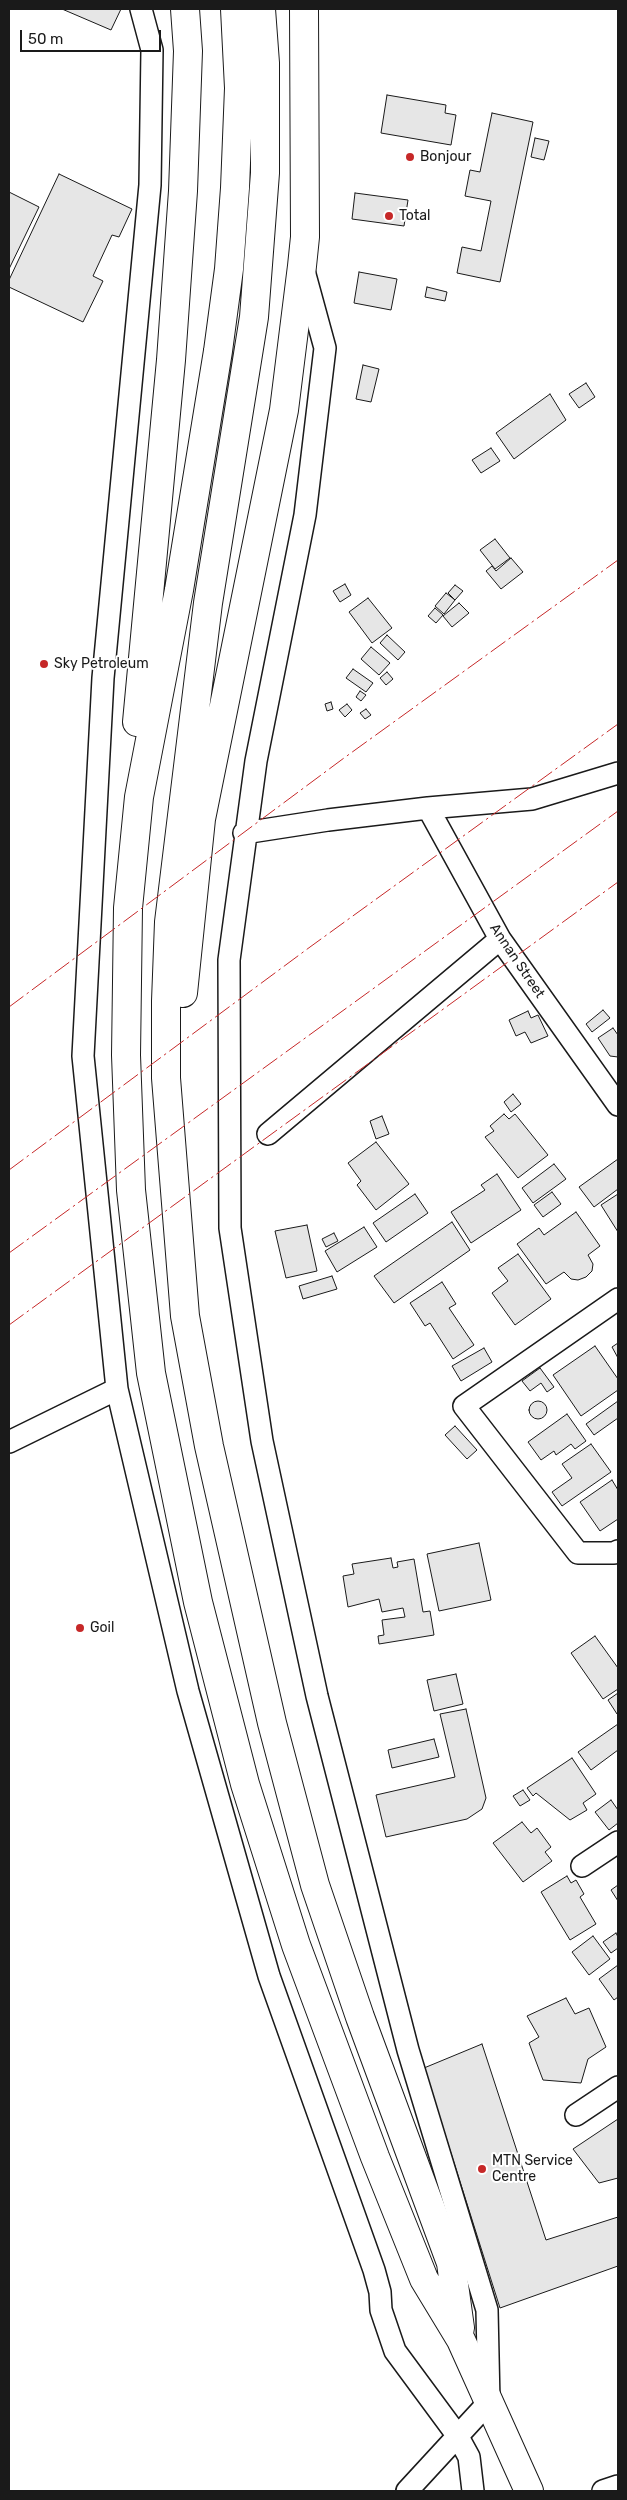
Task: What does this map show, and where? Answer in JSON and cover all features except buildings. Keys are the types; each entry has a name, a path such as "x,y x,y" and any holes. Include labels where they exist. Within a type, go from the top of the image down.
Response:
{"highway":[{"path":"175,9 188,52"},
{"path":"139,796 136,736 171,360 183,191 188,52 185,9"},
{"path":"234,9 240,88 236,188 229,269 218,351 178,590 139,796 128,928 126,1055 131,1190 151,1373 194,1583 246,1784 296,1945 375,2157 424,2279 461,2340 529,2491"},
{"path":"261,9 265,63 265,173 254,317 208,603 169,922 166,1078 185,1316 209,1446 270,1714 318,1894 363,2026 451,2263 461,2340"},
{"path":"166,1078 176,1047 180,1018 201,819 284,410 302,266 305,218 304,9"}],"street":[{"path":"141,9 152,50 150,184 104,678 82,1056 117,1388 188,1691 269,1976 374,2270 380,2292 381,2310 395,2351 457,2434 470,2457 472,2491"},
{"path":"302,266 325,348 305,515 256,761 244,834 229,960 230,1228 262,1442 317,1696 403,2030 488,2310 489,2402 457,2434 407,2491"},
{"path":"244,834 328,820 428,808 532,799 618,773"},
{"name":"Annan Street","path":"428,808 500,939 618,1105"},
{"path":"268,1134 500,939"},
{"path":"618,1299 464,1406 578,1553 618,1551"},
{"path":"9,1442 117,1388"},
{"path":"582,1866 618,1842"},
{"path":"576,2115 618,2087"},
{"path":"603,2491 618,2486"}],"power":[{"path":"9,1007 344,758 618,560"},
{"path":"9,1170 310,947 618,724"},
{"path":"9,1253 618,811"},
{"path":"9,1325 618,882"}],"place":[{"name":"Bonjour","path":"410,157"},
{"name":"Total","path":"389,216"},
{"name":"Sky Petroleum","path":"44,664"},
{"name":"Goil","path":"80,1628"},
{"name":"MTN Service Centre","path":"482,2169"}]}
